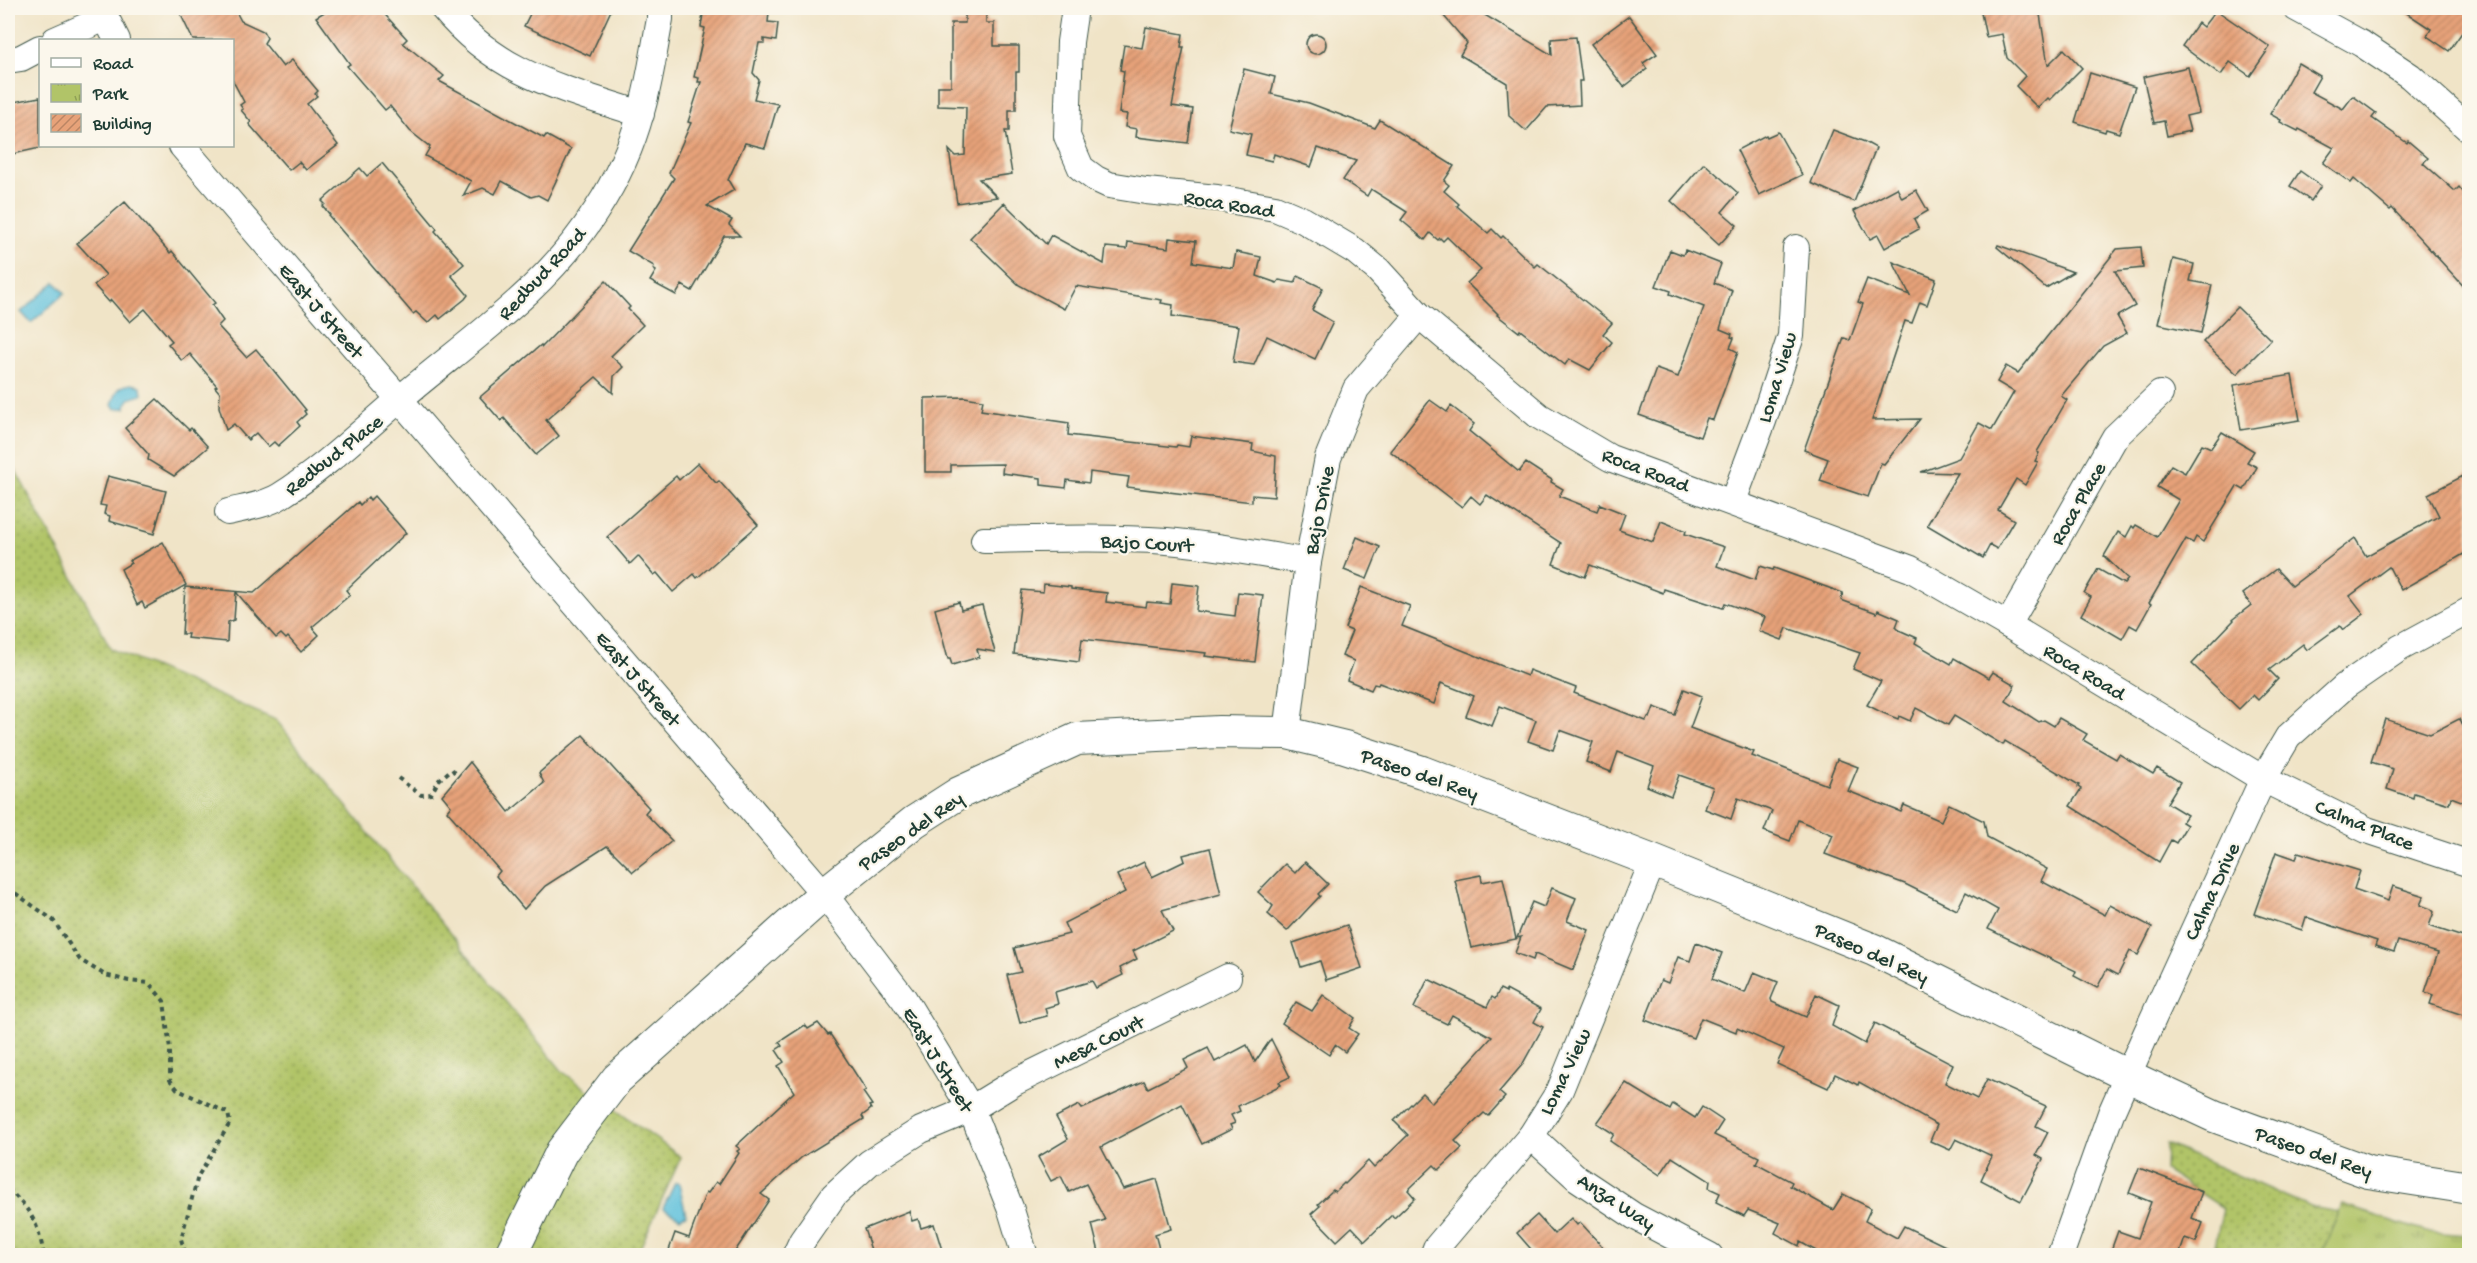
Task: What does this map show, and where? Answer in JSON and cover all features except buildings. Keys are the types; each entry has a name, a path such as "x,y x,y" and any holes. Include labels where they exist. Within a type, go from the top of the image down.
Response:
{"main road":[{"name":"Paseo del Rey","path":"510,1256 562,1151 617,1079 824,894 914,822 959,793 1077,739 1219,732 1287,734 1345,747 1422,772 1653,861 1874,950 2214,1116 2368,1172 2469,1188"}],"street":[{"path":"443,8 465,32 489,52 532,77 641,114"},
{"name":"Redbud Road","path":"399,400 526,293 565,253 602,202 617,174 641,114 660,19 660,8"},
{"name":"Roca Road","path":"1075,8 1070,42 1067,136 1081,168 1109,185 1217,198 1275,208 1303,220 1355,251 1393,285 1419,315 1539,416 1610,458 1733,501 1911,569 2263,779"},
{"path":"2296,8 2362,44 2410,76 2469,130"},
{"path":"57,39 103,13 116,39"},
{"path":"8,60 21,58 39,49"},
{"name":"East J Street","path":"183,147 824,894 904,999 971,1109 1011,1210 1025,1256"},
{"name":"Loma View","path":"1733,501 1791,336 1796,248"},
{"name":"Bajo Drive","path":"1287,734 1308,562 1328,458 1356,389 1419,315"},
{"name":"Roca Place","path":"2008,625 2115,437 2160,394"},
{"name":"Redbud Place","path":"228,512 278,497 366,430 399,400"},
{"name":"Bajo Court","path":"984,540 1167,541 1308,562"},
{"name":"Calma Drive","path":"2060,1256 2111,1113 2263,779 2288,737 2345,686 2400,648 2469,610"},
{"name":"Calma Place","path":"2263,779 2367,830 2469,864"},
{"name":"Loma View","path":"1433,1256 1436,1248 1530,1137 1560,1090 1653,861"},
{"name":"Mesa Court","path":"795,1256 802,1241 834,1195 869,1163 921,1130 971,1109 1015,1082 1228,977"},
{"name":"Anza Way","path":"1530,1137 1577,1178 1624,1210 1710,1256"}],"path":[{"path":"398,778 421,795 431,794 439,780 453,769 458,777"},
{"path":"8,888 53,920 80,960 105,975 149,983 164,1001 170,1050 170,1080 178,1090 228,1113 230,1123 198,1176 181,1239 186,1256"},
{"path":"8,1189 30,1211 42,1241 45,1256"}],"green space":[{"path":"8,456 111,649 276,720 563,1072 681,1157 637,1255 8,1255"},
{"path":"2166,1144 2310,1207 2339,1212 2321,1255 2213,1255 2223,1208 2165,1170"},
{"path":"2342,1205 2426,1232 2469,1235 2469,1255 2321,1255"}],"water":[{"path":"55,282 65,293 31,323 21,312"},
{"path":"132,384 141,386 142,395 129,399 125,408 115,409 112,404 119,389"},
{"path":"675,1183 679,1183 686,1215 680,1218 663,1208"}]}
